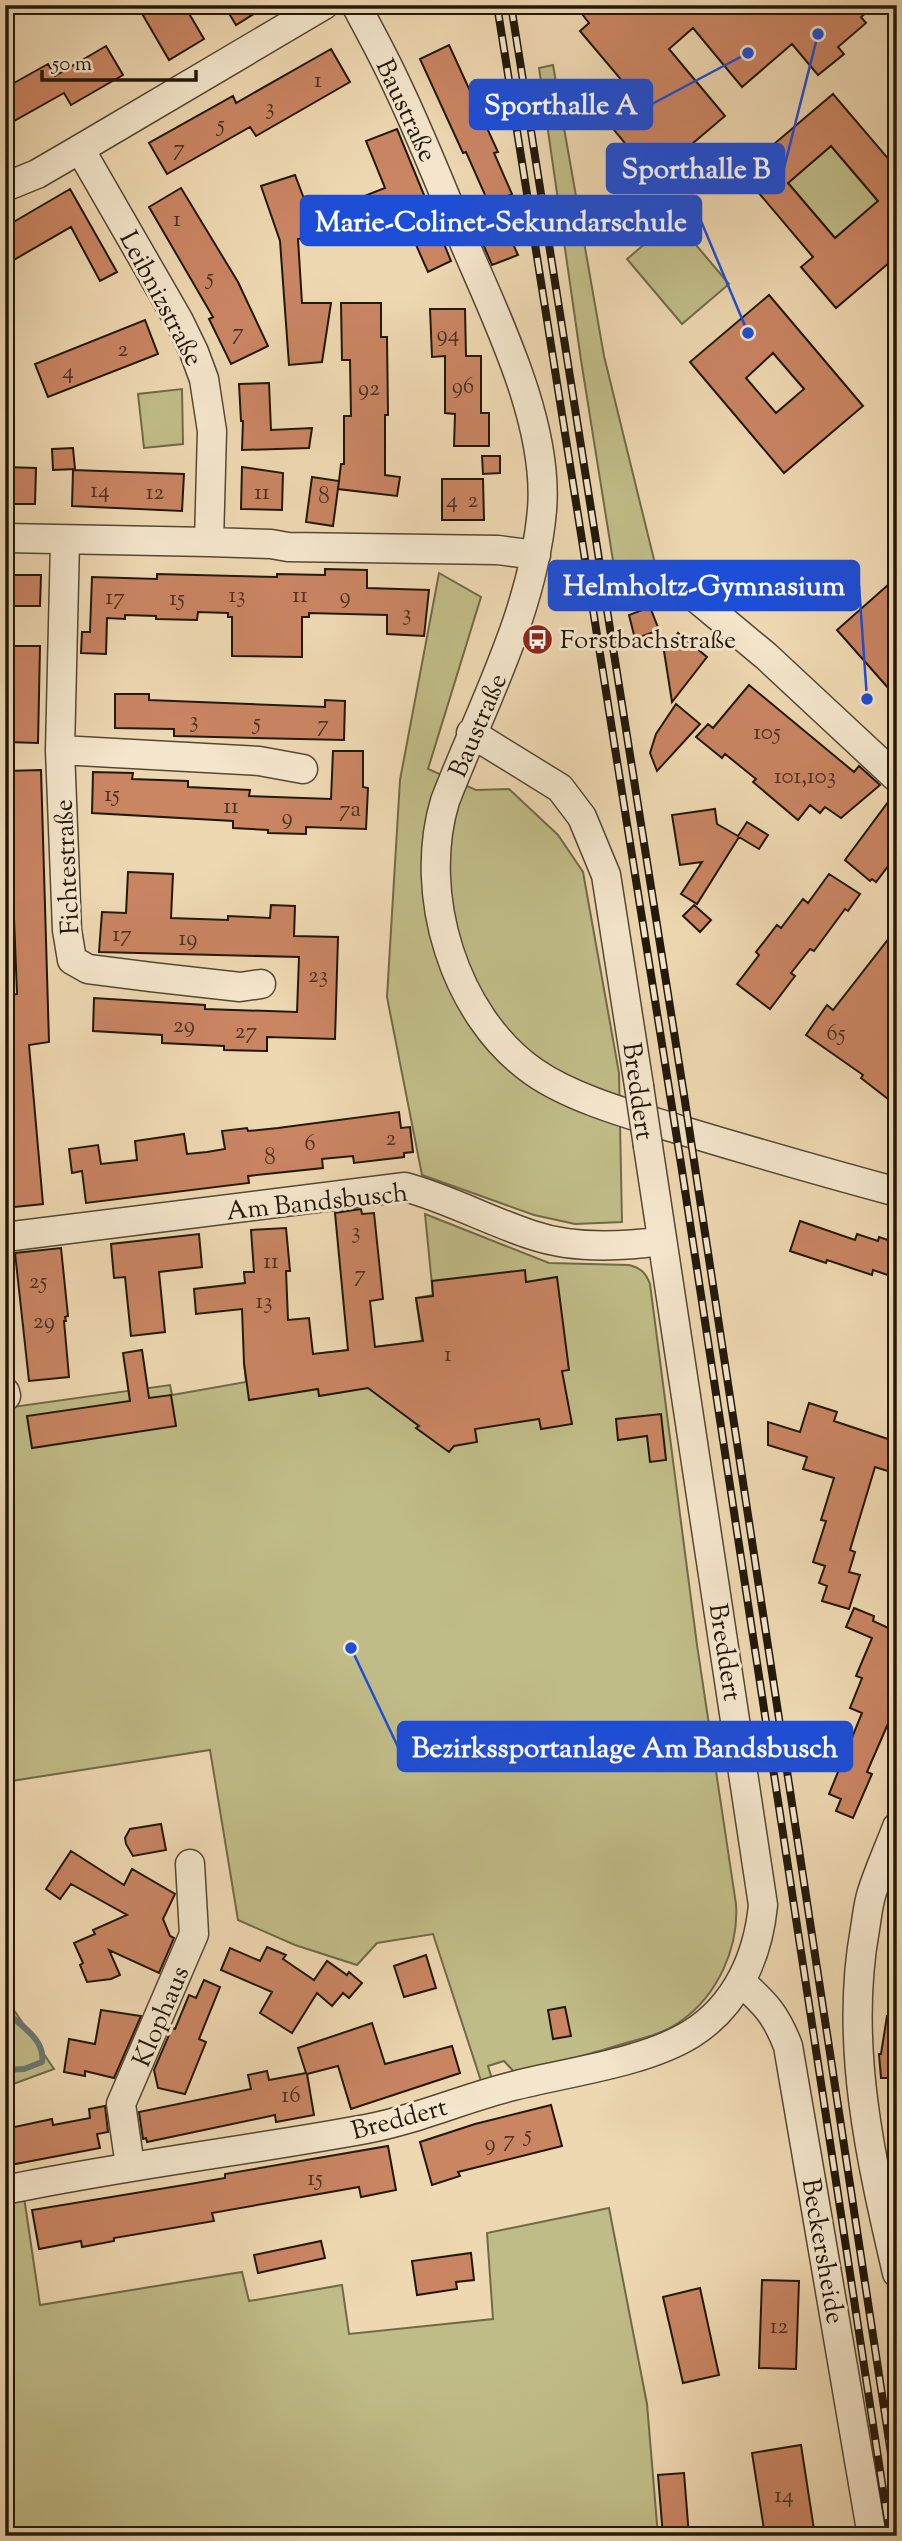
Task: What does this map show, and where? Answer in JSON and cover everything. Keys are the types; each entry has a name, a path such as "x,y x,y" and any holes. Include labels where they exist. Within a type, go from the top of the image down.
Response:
{"street":[{"path":"5,187 37,174 324,5"},
{"name":"Baustraße","path":"356,5 411,115 490,304 527,401 542,474 542,509 536,555 520,617 471,733 443,809 438,833 437,896 450,960 473,1003 499,1039 535,1072 618,1111 897,1192"},
{"name":"Leibnizstraße","path":"80,149 179,321 204,379 212,431 209,542"},
{"path":"5,538 209,542 288,547 498,550 536,555"},
{"name":"Fichtestraße","path":"65,541 60,750 67,930 72,960 88,969 151,978 240,987 261,984"},
{"path":"683,587 766,656 897,778"},
{"name":"Breddert","path":"5,2190 130,2166 368,2129 413,2118 502,2089 647,2054 691,2034 714,2015 741,1982 750,1964 763,1905 606,875 582,817 560,788 471,733"},
{"path":"60,750 259,761 303,769"},
{"name":"Am Bandsbusch","path":"5,1237 405,1187 534,1236 567,1244 630,1246 662,1241"},
{"path":"897,1827 872,1893 862,1948 857,2000 858,2060 880,2200 897,2273"},
{"name":"Klophaus","path":"130,2166 121,2104 194,1934 190,1864"},
{"name":"Beckersheide","path":"741,1982 767,2006 780,2026 788,2046 872,2536"}],"shaded area":[{"path":"553,65 604,356 660,584 618,592 539,68"},
{"path":"831,146 878,201 835,238 788,183"},
{"path":"674,219 729,284 682,324 627,259"},
{"path":"182,389 183,444 144,448 138,394"},
{"path":"439,573 481,597 428,769 476,790 509,789 558,835 583,872 619,1073 622,1222 575,1224 534,1215 422,1175 387,997 400,780"},
{"path":"425,1214 549,1263 629,1265 640,1269 650,1284 697,1645 736,1904 734,1937 724,1969 706,1998 681,2021 650,2036 517,2075 504,2061 488,2066 492,2079 482,2084 433,1934 377,1943 357,1965 295,1945 238,1920 210,1750 5,1782 5,1408 170,1385 172,1395 246,1382 244,1363 422,1341 416,1298 433,1295"},
{"path":"5,1997 54,2069 5,2087"},
{"path":"24,2197 40,2305 242,2272 249,2301 342,2285 349,2334 493,2319 487,2233 609,2208 647,2404 658,2536 5,2536 5,2205"}],"building":[{"path":"137,5 184,5 204,39 169,60"},
{"path":"224,5 268,5 236,25"},
{"path":"575,5 875,5 861,17 866,23 838,47 844,54 818,75 792,44 742,87 693,28 669,49 725,116 692,144 693,154 676,157 650,179 626,150 629,148 595,107 624,83 580,31 589,23"},
{"path":"449,45 498,152 494,153 512,194 508,196 510,201 495,207 493,202 489,204 466,152 463,153 420,59"},
{"path":"106,46 123,75 71,105 64,93 5,126 5,88 48,64 55,76"},
{"path":"331,49 350,82 256,136 250,127 167,174 149,143 233,96 236,103"},
{"path":"833,94 897,169 897,256 836,308 801,267 813,257 741,172","holes":["831,146 878,201 835,238 788,183"]},
{"path":"397,129 451,261 428,272 398,204 319,236 298,239 302,303 331,303 322,362 289,365 280,241 261,186 295,175 311,217 385,188 366,141"},
{"path":"181,188 238,282 268,346 231,364 209,319 213,317 149,207"},
{"path":"70,189 117,272 100,281 71,227 5,265 5,227"},
{"path":"508,233 518,255 492,265 483,244"},
{"path":"769,295 863,406 784,473 690,362","holes":["773,353 804,389 776,413 746,378"]},
{"path":"341,303 381,303 381,337 387,337 388,415 385,415 385,475 400,477 397,496 338,489 341,464 344,464 344,416 351,416 350,360 342,360"},
{"path":"430,309 465,309 466,356 481,356 481,413 489,413 489,446 454,446 455,414 445,413 445,356 432,357"},
{"path":"145,320 158,354 48,397 35,364"},
{"path":"269,383 271,430 312,428 309,448 242,450 243,421 239,384"},
{"path":"73,448 75,469 53,470 52,449"},
{"path":"482,456 500,456 500,473 483,474"},
{"path":"5,467 36,468 35,504 5,504"},
{"path":"242,467 283,473 282,510 241,509"},
{"path":"73,470 184,474 182,511 72,506"},
{"path":"312,477 339,481 333,526 306,522"},
{"path":"442,479 483,479 484,520 442,520"},
{"path":"325,569 367,570 367,588 429,590 424,636 387,634 387,615 309,613 309,617 302,617 302,657 232,656 232,617 228,617 228,613 198,612 197,620 125,615 125,619 107,618 106,654 81,653 82,632 90,632 92,577 157,579 157,574 277,577 277,574 325,575"},
{"path":"5,575 41,575 40,606 5,606"},
{"path":"897,577 897,698 837,630"},
{"path":"650,607 659,630 635,639 629,615"},
{"path":"678,633 707,657 672,702 664,651"},
{"path":"7,646 40,646 38,743 7,742 10,681 7,681"},
{"path":"749,685 854,772 859,766 880,785 841,818 825,807 820,813 810,805 798,820 753,782 756,779 725,754 722,758 696,737 708,724 713,728"},
{"path":"115,694 149,694 149,700 325,707 325,700 345,701 344,740 174,736 174,729 115,728"},
{"path":"676,704 700,724 657,771 650,753 656,734"},
{"path":"333,751 363,751 363,787 368,788 366,829 306,827 306,834 268,833 268,830 233,828 233,821 92,813 93,772 133,773 132,779 188,781 188,787 250,790 249,796 331,799"},
{"path":"41,770 49,1042 29,1045 43,1204 5,1208 5,1060 14,1060 11,995 17,994 10,863 5,864 6,771"},
{"path":"894,794 897,794 897,871 889,865 876,882 872,879 870,881 845,860"},
{"path":"715,809 717,824 738,836 747,822 768,835 759,849 739,837 697,904 681,894 702,862 680,865 672,815"},
{"path":"128,872 173,874 171,918 270,918 271,905 295,906 294,936 338,937 335,1039 267,1037 267,1051 224,1050 224,1046 162,1043 162,1035 93,1031 94,998 205,1005 205,1009 297,1012 299,957 99,952 102,912 126,913"},
{"path":"829,874 860,894 848,911 845,909 814,951 810,949 791,973 795,976 770,1009 737,984 759,955 756,952 777,925 781,928 803,899 808,903"},
{"path":"694,905 711,920 700,932 683,916"},
{"path":"897,928 897,1106 861,1078 863,1075 806,1035 827,1005 833,1010"},
{"path":"399,1112 401,1128 410,1127 413,1152 404,1153 404,1157 354,1163 353,1156 322,1159 323,1168 248,1176 249,1183 86,1203 82,1171 72,1173 69,1149 98,1145 101,1164 137,1160 135,1141 184,1134 187,1154 207,1152 225,1149 222,1131 278,1128"},
{"path":"361,1209 362,1214 374,1213 383,1299 370,1301 375,1347 423,1341 416,1298 433,1296 432,1281 525,1270 526,1282 557,1277 569,1370 562,1371 572,1424 541,1429 539,1419 475,1429 477,1442 454,1446 449,1452 368,1388 319,1396 318,1389 249,1400 244,1363 242,1309 196,1314 194,1289 245,1283 244,1272 254,1272 251,1230 286,1228 290,1271 286,1271 288,1320 309,1318 313,1354 348,1350 335,1213"},
{"path":"800,1221 855,1240 857,1234 878,1241 879,1237 897,1243 897,1278 873,1270 872,1275 790,1251"},
{"path":"199,1234 202,1267 159,1272 165,1332 131,1336 125,1277 114,1278 111,1244"},
{"path":"61,1248 68,1316 64,1321 69,1377 29,1381 15,1253"},
{"path":"142,1350 149,1398 171,1395 176,1426 32,1448 27,1416 130,1401 123,1353"},
{"path":"809,1403 837,1412 834,1421 897,1442 897,1474 875,1467 850,1550 855,1552 849,1572 860,1575 849,1609 822,1601 827,1586 819,1583 825,1566 813,1562 826,1521 821,1520 834,1478 803,1469 807,1457 768,1445 768,1422 800,1432"},
{"path":"661,1414 666,1460 650,1462 647,1436 618,1440 616,1419"},
{"path":"854,1608 874,1616 873,1621 897,1632 897,1703 867,1772 872,1774 853,1818 836,1811 841,1799 829,1794 862,1713 850,1708 862,1678 856,1676 872,1638 846,1627"},
{"path":"161,1824 166,1850 133,1856 125,1838 130,1829"},
{"path":"71,1851 124,1885 132,1869 175,1894 163,1919 170,1936 174,1938 159,1973 109,1950 120,1975 87,1982 80,1965 83,1963 74,1943 95,1934 93,1930 127,1915 71,1884 60,1899 46,1889"},
{"path":"267,1947 286,1955 283,1959 314,1980 327,1961 347,1975 349,1972 362,1983 349,1998 343,1993 332,2006 317,1993 292,2033 260,2013 272,1992 221,1970 230,1948 260,1961"},
{"path":"426,1955 436,1988 404,1997 394,1966"},
{"path":"204,1980 220,1987 199,2039 206,2042 185,2094 158,2088 154,2070 189,1995 196,1998"},
{"path":"565,2007 571,2036 553,2039 548,2010"},
{"path":"101,2010 141,2016 114,2078 85,2071 85,2076 64,2072 69,2039 95,2044"},
{"path":"887,2016 897,2016 897,2078 881,2078 879,2054"},
{"path":"372,2023 385,2064 452,2046 460,2073 351,2109 338,2066 307,2074 314,2115 276,2122 275,2115 147,2142 146,2138 143,2139 139,2112 251,2089 248,2075 267,2071 269,2080 306,2073 298,2048"},
{"path":"551,2105 562,2146 458,2172 460,2176 432,2185 420,2142 475,2124"},
{"path":"105,2106 108,2132 97,2134 100,2148 5,2166 5,2129 52,2119 53,2125 90,2118 89,2109"},
{"path":"388,2146 396,2190 361,2197 359,2187 212,2213 214,2221 114,2238 114,2241 82,2247 81,2241 39,2249 32,2210 225,2178 225,2174"},
{"path":"321,2241 325,2258 258,2273 254,2255"},
{"path":"471,2253 474,2280 456,2282 457,2289 417,2295 412,2261"},
{"path":"762,2280 799,2281 796,2369 759,2368"},
{"path":"700,2288 719,2375 683,2383 663,2297"},
{"path":"801,2445 815,2536 765,2536 752,2453"},
{"path":"684,2473 689,2536 663,2536 658,2475"}],"waterway":[{"path":"5,2011 31,2034 42,2054 42,2062 24,2069 5,2070"}],"railway":[{"path":"497,5 681,1164 890,2536"},
{"path":"511,5 684,1095 897,2493"}],"place":[{"name":"Sporthalle B","path":"818,34"},
{"name":"Sporthalle A","path":"748,53"},
{"name":"Marie-Colinet-Sekundarschule","path":"748,333"},
{"name":"Forstbachstraße","path":"537,639"},
{"name":"Helmholtz-Gymnasium","path":"867,699"},
{"name":"Bezirkssportanlage Am Bandsbusch","path":"351,1648"}]}
